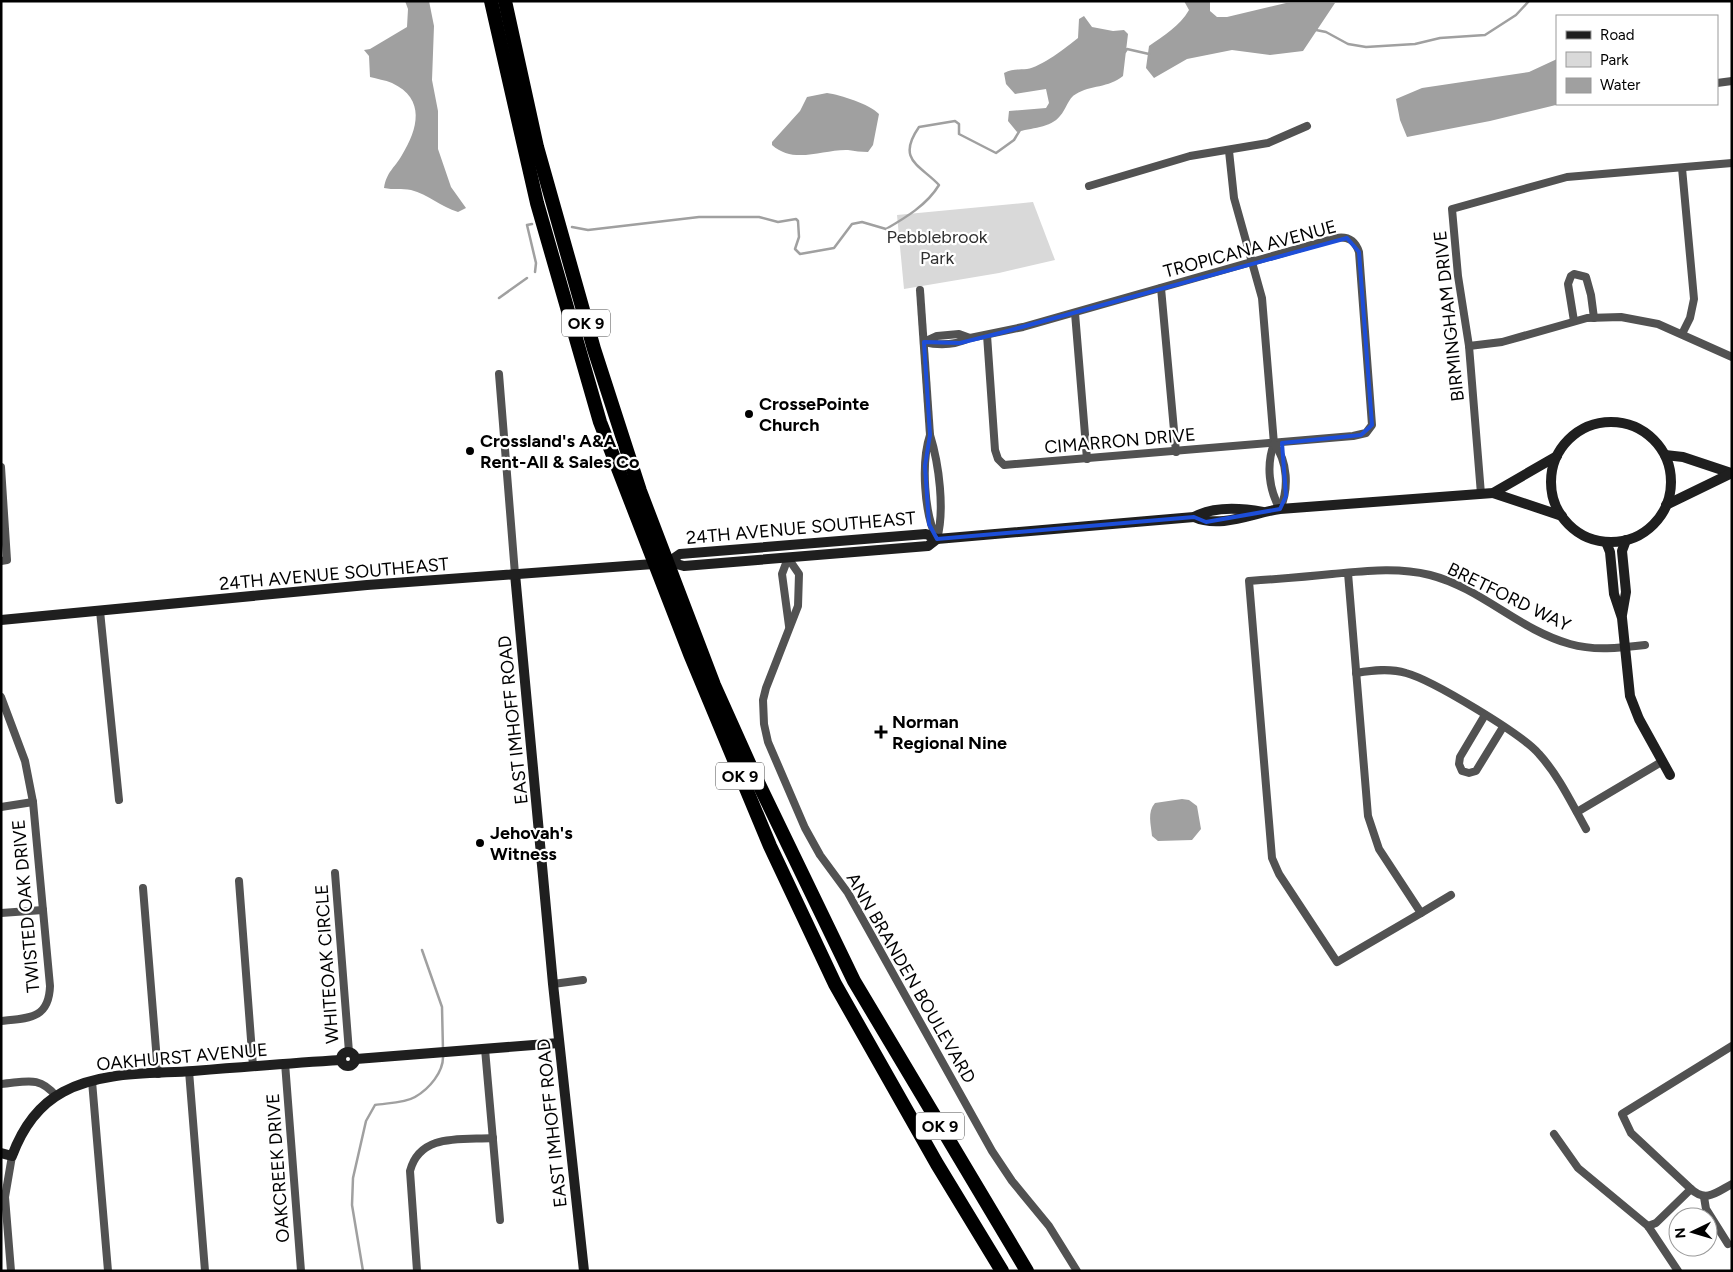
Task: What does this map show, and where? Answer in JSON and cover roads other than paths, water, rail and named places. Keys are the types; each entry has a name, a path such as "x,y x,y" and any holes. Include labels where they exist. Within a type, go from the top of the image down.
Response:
{"highway":[{"name":"OK 9","path":"491,1 542,222 600,422 664,563 718,693 854,981 1028,1271"},
{"name":"OK 9","path":"504,1 537,147 573,278 640,492 664,563 770,846 835,984 937,1164 1002,1271"}],"street":[{"path":"1718,83 1732,81"},
{"path":"1090,186 1190,156 1230,151 1268,143 1307,126"},
{"path":"1230,151 1234,198 1253,262 1264,314 1274,444 1269,457 1272,495 1280,509"},
{"name":"BIRMINGHAM DRIVE","path":"1481,494 1469,346 1458,276 1452,209 1567,178 1732,164"},
{"path":"1682,168 1694,299 1690,318 1682,334"},
{"name":"TROPICANA AVENUE","path":"924,342 936,345 960,342 1074,313 1336,238 1347,238 1354,243 1359,252 1373,419 1369,429"},
{"path":"1574,321 1568,284 1571,276 1574,274 1582,274 1586,277 1591,294 1594,318"},
{"path":"1161,288 1176,452"},
{"path":"920,290 930,435 936,453 941,523 937,539"},
{"path":"1074,313 1087,458"},
{"path":"1469,346 1502,342 1574,321 1594,318 1634,318 1658,324 1732,356"},
{"name":"CIMARRON DRIVE","path":"987,335 995,450 1001,463 1017,466 1087,458 1274,444 1353,436 1369,429"},
{"name":"EAST IMHOFF ROAD","path":"499,374 515,574 559,1042 584,1271"},
{"name":"24TH AVENUE SOUTHEAST","path":"664,563 680,554 926,534 937,539 1194,517 1206,510 1249,509 1263,512 1280,509 1493,493 1562,516 1582,534 1606,542 1626,540 1649,529 1660,517 1666,505 1671,483 1665,455 1653,438 1638,428 1625,423 1606,422 1596,423 1577,432 1568,439 1557,456 1551,482 1553,496 1562,516"},
{"path":"930,435 925,450 925,466 930,524 937,539"},
{"path":"1274,444 1283,455 1286,496 1280,509"},
{"name":"24TH AVENUE SOUTHEAST","path":"1665,455 1683,457 1731,473"},
{"name":"24TH AVENUE SOUTHEAST","path":"1493,493 1557,456"},
{"path":"1,467 7,560 1,561"},
{"name":"24TH AVENUE SOUTHEAST","path":"1666,505 1731,473"},
{"name":"24TH AVENUE SOUTHEAST","path":"1,620 515,574 664,563 684,566 928,546 937,539"},
{"path":"1626,540 1622,551 1626,592 1622,618 1628,684 1634,706 1670,775"},
{"path":"1606,542 1610,552 1614,594 1622,618"},
{"name":"ANN BRANDEN BOULEVARD","path":"788,558 782,574 789,626"},
{"name":"ANN BRANDEN BOULEVARD","path":"788,558 798,574 798,606 763,700 764,724 768,742 805,828 820,855 848,893 992,1151 1012,1180 1049,1226 1077,1271"},
{"name":"BRETFORD WAY","path":"1421,913 1337,962 1279,874 1272,858 1249,582 1391,569 1430,575 1465,588 1524,624 1552,637 1581,646 1624,648 1645,645"},
{"path":"1348,573 1368,816 1379,850 1421,913 1451,895"},
{"path":"100,611 118,800"},
{"path":"1356,672 1387,670 1407,673 1485,715 1527,742 1541,756 1586,829"},
{"name":"TWISTED OAK DRIVE","path":"1,697 22,752 32,802 50,995 42,1012 30,1017 1,1021"},
{"path":"1485,715 1460,757 1459,764 1462,771 1468,773 1476,771 1503,727"},
{"path":"1577,812 1662,761"},
{"path":"1,807 32,802"},
{"name":"WHITEOAK CIRCLE","path":"335,873 352,1055"},
{"path":"239,881 253,1066"},
{"path":"143,888 158,1074"},
{"path":"1,914 42,910"},
{"path":"554,984 583,980"},
{"path":"352,1055 439,1052 559,1042"},
{"path":"1732,1046 1622,1114 1632,1133 1691,1189 1704,1197 1710,1197 1732,1184"},
{"path":"485,1049 500,1220"},
{"name":"OAKHURST AVENUE","path":"12,1156 21,1134 35,1114 56,1096 92,1081 189,1071 341,1060 343,1054 352,1055"},
{"name":"OAKCREEK DRIVE","path":"285,1063 301,1271"},
{"path":"189,1071 205,1271"},
{"path":"1,1084 39,1081 48,1086 56,1096"},
{"path":"92,1081 108,1271"},
{"path":"1554,1134 1578,1168 1648,1226 1678,1271"},
{"path":"417,1271 410,1171 412,1161 418,1152 435,1142 493,1138"},
{"path":"1,1153 12,1156 6,1188 5,1237 11,1271"},
{"path":"1648,1226 1656,1223 1691,1189"},
{"path":"1704,1197 1706,1209 1728,1244"}],"water":[{"path":"405,1 429,1 434,26 432,80 438,111 438,149 451,187 466,208 458,212 429,197 408,189 384,188 389,174 408,145 415,125 416,115 410,97 403,90 392,83 370,77 369,56 364,50 370,49 407,27 408,9"},
{"path":"1184,1 1210,1 1210,11 1217,17 1227,17 1286,3 1335,3 1303,51 1270,55 1232,50 1187,59 1154,78 1146,68 1149,46 1171,30 1185,16 1189,10"},
{"path":"1084,16 1092,27 1113,31 1124,30 1128,34 1123,76 1112,83 1087,89 1076,94 1071,98 1060,116 1051,123 1017,132 1008,121 1009,111 1046,108 1049,103 1046,89 1015,94 1006,84 1004,73 1033,67 1061,51 1078,38 1079,19"},
{"path":"1556,59 1556,105 1490,121 1407,137 1400,120 1396,99 1422,88 1529,72"},
{"path":"827,93 854,100 879,114 873,145 868,152 838,150 799,155 781,151 772,145 772,142 800,111 807,97"},
{"path":"1182,799 1189,800 1197,806 1201,829 1192,840 1158,841 1152,836 1150,818 1151,810 1155,803"}],"waterway":[{"path":"1316,30 1326,32 1348,44 1366,47 1415,44 1440,38 1485,35 1516,15 1529,1"},
{"path":"1125,52 1127,49 1149,54"},
{"path":"572,227 588,230 699,217 759,217 778,222 796,219 798,221 799,237 795,249 800,254 834,248 852,224 862,222 886,229 915,210 928,199 939,185 918,167 910,155 912,138 919,127 955,121 959,124 959,134 996,153 1014,140 1020,130"},
{"path":"532,224 527,225 536,263 535,272"},
{"path":"499,298 527,278"},
{"path":"422,950 442,1007 443,1050"},
{"path":"363,1271 352,1205 353,1178 366,1121 375,1105 406,1100 415,1097 425,1089 438,1074 443,1061 443,1055"}],"place":[{"name":"CrossePointe Church","path":"749,414"},
{"name":"Crossland's A&A Rent-All & Sales Co","path":"470,451"},
{"name":"Norman Regional Nine","path":"881,732"},
{"name":"Jehovah's Witness","path":"480,843"}],"park label":[{"name":"Pebblebrook Park","path":"937,247"}]}
